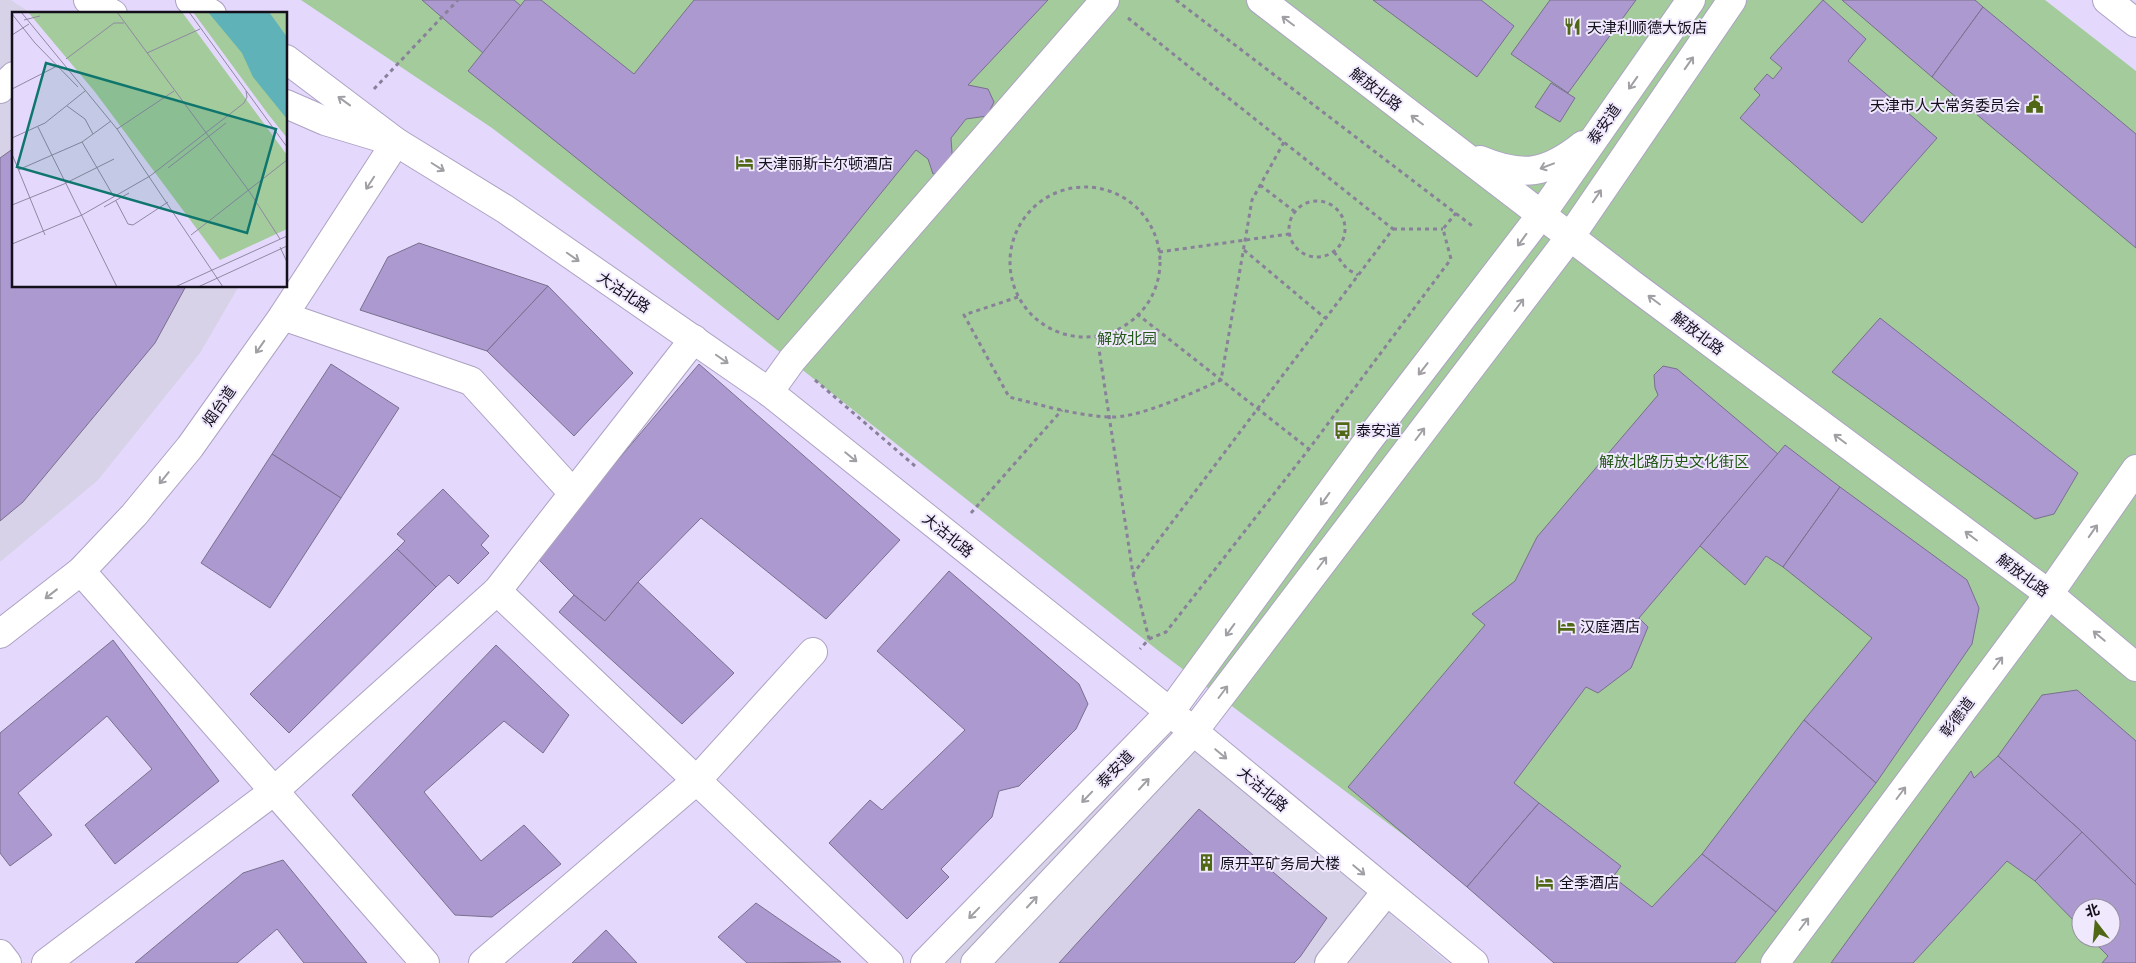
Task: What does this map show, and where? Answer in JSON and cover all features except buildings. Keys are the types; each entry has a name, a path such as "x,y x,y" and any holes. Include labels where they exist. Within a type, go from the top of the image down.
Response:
{"street":[{"path":"190,0 209,12"},
{"name":"解放北路","path":"1260,0 1570,237 2049,594 2136,667"},
{"name":"泰安道","path":"926,963 1170,712 1367,442 1541,215 1691,0"},
{"name":"泰安道","path":"975,963 1194,731 1570,237 1732,0"},
{"path":"2107,0 2136,23"},
{"path":"769,392 792,360 1113,6"},
{"name":"大沽北路","path":"288,60 355,109 396,142 504,209 769,392 1194,731 1474,963"},
{"path":"0,89 12,78"},
{"name":"大沽北路","path":"288,105 325,121 396,142"},
{"path":"1456,150 1502,169 1519,172 1537,170 1568,157 1600,129"},
{"name":"烟台道","path":"0,634 81,571 134,515 190,447 283,316 396,142"},
{"path":"283,316 471,381 574,493"},
{"path":"46,963 274,792 497,591 694,339"},
{"name":"彰德道","path":"1775,963 2049,594 2136,469"},
{"path":"81,571 425,963"},
{"path":"497,591 889,963"},
{"path":"482,963 697,780 813,652"},
{"path":"1329,963 1386,892"},
{"path":"0,954 7,963"}],"path":[{"path":"355,109 458,0"},
{"path":"1176,0 1475,228"},
{"path":"1113,6 1393,228 1443,229"},
{"path":"1221,380 1252,200 1284,142"},
{"path":"1260,186 1294,212"},
{"path":"1088,187 1119,195 1144,214 1158,242 1159,252 1160,273 1149,303 1127,325 1097,336 1066,335 1038,321 1018,297 1009,267 1014,236 1031,209 1057,192 1088,187"},
{"path":"1319,200 1332,204 1342,214 1346,227 1343,241 1334,252 1321,257 1306,256 1295,247 1289,234 1289,222 1294,212 1305,203 1319,200"},
{"path":"1443,229 1456,213"},
{"path":"1133,574 1393,228"},
{"path":"1121,672 1149,639 1166,632 1309,449 1451,259 1443,229"},
{"path":"1159,252 1289,234"},
{"path":"1243,249 1325,318"},
{"path":"1334,252 1347,269 1358,275"},
{"path":"1018,297 964,315 1009,398 1110,418 1152,408 1221,380"},
{"path":"1137,314 1309,449"},
{"path":"1097,336 1133,574 1149,639"},
{"path":"971,514 1062,410"}],"shaded area":[{"path":"0,0 11,0 29,12 12,12 12,288 238,288 200,353 98,480 0,562"},
{"path":"1173,728 1448,963 944,963"}],"green space":[{"name":"解放北路历史文化街区","path":"301,0 2045,0 2136,71 2136,963 1574,963 1160,652 643,244 492,128"}],"place":[{"name":"天津利顺德大饭店","path":"1573,27"},
{"name":"天津市人大常务委员会","path":"2034,105"},
{"name":"天津丽斯卡尔顿酒店","path":"744,163"},
{"name":"泰安道","path":"1342,430"},
{"name":"汉庭酒店","path":"1566,626"},
{"name":"原开平矿务局大楼","path":"1206,863"},
{"name":"全季酒店","path":"1545,882"}],"park label":[{"name":"解放北园","path":"1127,338"}]}
